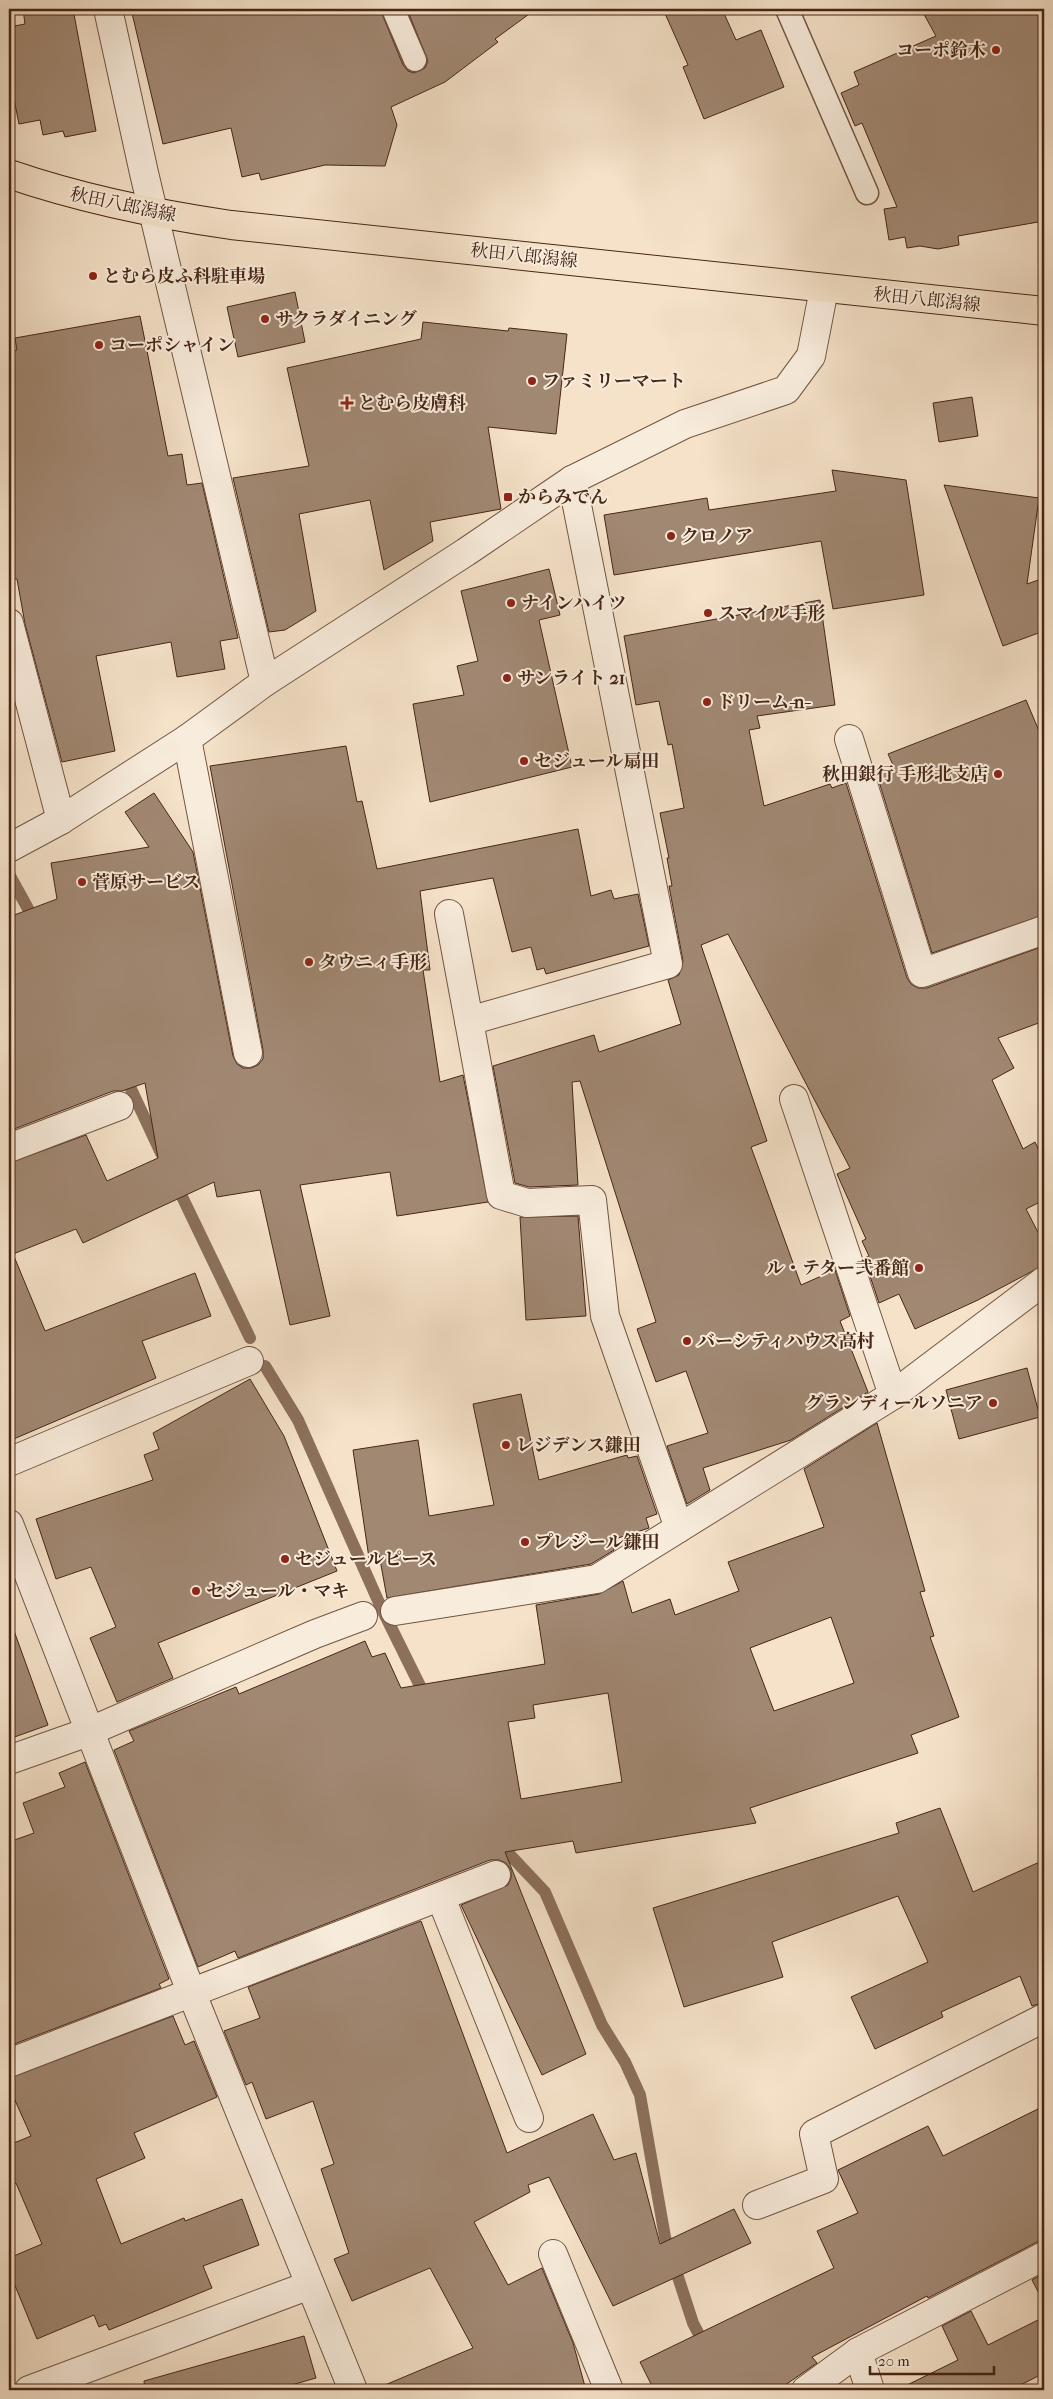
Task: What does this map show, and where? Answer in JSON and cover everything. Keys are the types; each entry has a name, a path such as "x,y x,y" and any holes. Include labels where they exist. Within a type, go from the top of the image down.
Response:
{"main road":[{"name":"秋田八郎潟線","path":"9,174 103,203 153,214 231,225 598,263 824,290 1044,311"}],"street":[{"path":"108,9 153,214 265,682"},
{"path":"9,848 61,820 186,739 265,682 466,552 572,480 685,424 786,390 811,356 824,290"},
{"path":"469,1021 668,964 572,480"},
{"path":"9,623 61,820"},
{"path":"186,739 248,1053"},
{"path":"849,739 922,973 1044,930"},
{"path":"449,914 501,1195 527,1203 592,1200 605,1316 679,1528"},
{"path":"794,1099 893,1395"},
{"path":"9,1148 119,1106"},
{"path":"395,1611 597,1579 893,1395 1044,1281"},
{"path":"9,1462 248,1361"},
{"path":"9,1524 88,1732 192,1994 353,2390"},
{"path":"9,1760 88,1732 315,1634 363,1616"},
{"path":"9,2063 192,1994 496,1875"},
{"path":"440,1898 529,2118"},
{"path":"757,2205 824,2179 814,2134 1044,2018"},
{"path":"554,2254 609,2390"},
{"path":"806,2390 858,2352 1044,2256"},
{"path":"29,2390 310,2285"},
{"path":"858,2352 870,2390"}],"lane":[{"path":"393,9 415,60"},
{"path":"791,10 867,194"}],"building":[{"path":"23,9 73,9 96,131 65,137 63,131 43,135 40,120 19,124 12,89 9,90 9,27 25,24"},
{"path":"131,9 380,9 403,65 408,71 414,73 425,68 428,61 407,9 536,9 495,39 498,42 445,82 391,107 397,125 385,166 325,165 261,180 259,173 242,177 231,128 163,144"},
{"path":"663,9 722,9 736,40 761,30 784,87 704,119 683,67 688,65"},
{"path":"921,9 1044,9 1044,221 958,236 959,245 938,249 920,246 907,248 905,237 889,240 884,209 897,207 862,123 855,126 841,93 859,85 854,72 936,36"},
{"name":"サクラダイニング","path":"295,292 305,342 238,357 227,307"},
{"path":"140,316 168,456 182,454 187,485 202,483 238,638 220,641 225,669 177,677 171,642 96,656 115,751 62,762 25,624 17,579 13,579 9,556 9,352 17,350 15,338"},
{"path":"423,322 508,331 509,328 567,334 556,434 488,427 501,509 430,522 433,541 384,570 370,500 299,514 316,611 285,630 269,632 233,478 309,466 287,368 421,339"},
{"path":"972,397 978,436 939,442 933,403"},
{"path":"832,470 906,480 924,595 833,609 821,541 614,575 604,515 707,498 709,510 836,491"},
{"path":"944,485 1039,498 1027,584 1044,578 1044,631 1003,646"},
{"path":"549,569 560,615 539,620 572,767 430,802 413,704 464,695 457,666 478,661 461,591"},
{"path":"820,600 835,705 757,716 760,728 749,730 764,806 830,784 832,788 846,783 907,978 911,984 918,988 927,988 1044,946 1044,1021 998,1038 1014,1068 992,1080 1023,1149 1035,1142 1044,1161 1044,1200 1026,1209 1044,1244 1044,1265 978,1300 915,1329 899,1294 879,1303 864,1258 869,1256 862,1241 866,1239 837,1174 850,1168 728,934 701,945 767,1141 751,1147 801,1285 835,1270 850,1316 840,1321 868,1392 791,1440 703,1468 710,1490 687,1504 667,1446 708,1433 686,1371 656,1382 637,1329 656,1322 580,1081 572,1082 578,1185 529,1187 515,1183 493,1066 594,1035 599,1052 681,1024 668,980 679,975 683,961 669,886 672,886 667,858 669,858 660,813 684,808 672,744 668,745 659,701 636,705 624,636"},
{"path":"1026,700 1044,743 1044,915 932,953 876,772 893,765 888,754"},
{"path":"346,746 357,802 362,801 377,869 578,829 591,896 611,890 614,899 638,894 649,946 546,974 544,968 537,970 531,947 512,952 493,878 420,891 430,970 423,970 440,1082 463,1075 488,1202 397,1216 390,1172 300,1185 330,1316 290,1325 260,1190 217,1197 214,1182 83,1243 76,1229 13,1254 45,1331 195,1273 211,1316 142,1341 156,1378 9,1441 9,1163 86,1135 107,1181 158,1158 145,1083 122,1091 113,1091 9,1131 9,917 57,899 51,863 149,847 125,812 154,793 193,852 233,1056 237,1064 243,1068 251,1068 258,1065 263,1059 263,1050 210,766"},
{"path":"578,1216 586,1316 526,1320 520,1217"},
{"name":"グランディールソニア","path":"1027,1368 1040,1417 959,1439 946,1390"},
{"path":"250,1379 284,1436 337,1571 158,1643 173,1678 117,1702 90,1638 116,1627 91,1567 56,1579 36,1519 153,1480 144,1455 159,1449 153,1433"},
{"path":"521,1394 539,1480 627,1455 628,1458 637,1456 657,1514 646,1518 649,1528 612,1540 614,1550 591,1564 387,1598 379,1554 369,1558 353,1450 418,1440 429,1516 494,1505 473,1404"},
{"path":"877,1423 925,1591 920,1592 934,1636 930,1637 959,1717 911,1735 918,1753 750,1808 756,1823 576,1853 573,1841 505,1852 586,2054 542,2075 461,1905 508,1885 511,1878 511,1870 506,1863 499,1860 490,1860 238,1958 235,1951 198,1967 114,1750 134,1741 129,1731 236,1687 239,1694 365,1641 372,1657 385,1653 401,1688 545,1664 536,1605 599,1594 623,1581 632,1613 670,1599 675,1615 739,1591 728,1562 824,1527 804,1469","holes":["831,1617 854,1683 774,1711 750,1648","608,1693 622,1782 521,1799 508,1722 535,1718 533,1705"]},
{"path":"13,1628 48,1725 9,1739 9,1629"},
{"path":"85,1762 169,1979 159,1984 161,1988 9,2046 9,1842 34,1833 23,1803 65,1787 59,1773"},
{"path":"940,1808 973,1892 1044,1860 1044,2002 1032,2006 1020,1976 941,2012 943,2017 875,2049 851,1997 928,1962 898,1896 772,1942 783,1977 684,2007 653,1908 899,1833 896,1823"},
{"path":"421,1921 507,2153 593,2114 614,2160 636,2153 660,2244 734,2209 751,2243 613,2306 549,2177 528,2185 530,2192 474,2222 508,2285 542,2268 573,2343 586,2390 373,2390 473,2348 430,2268 352,2301 334,2259 349,2253 321,2169 334,2164 313,2101 266,2119 252,2082 246,2085 224,2031 260,2018 248,1987"},
{"path":"173,2016 185,2045 194,2041 217,2097 134,2133 145,2158 96,2179 121,2244 184,2218 185,2221 242,2199 259,2245 203,2266 212,2288 109,2330 106,2324 99,2327 94,2315 37,2339 9,2271 9,2258 42,2244 16,2183 9,2187 9,2145 31,2136 9,2087 9,2078"},
{"path":"1044,2106 1044,2240 928,2298 927,2296 812,2357 817,2363 778,2390 654,2390 640,2362 834,2268 817,2231 858,2213 838,2170 928,2126 943,2156"},
{"path":"1044,2273 1044,2303 1032,2280"},
{"path":"971,2311 988,2345 1044,2317 1044,2373 1011,2390 897,2390 958,2360 942,2326"},
{"path":"304,2336 316,2378 274,2390 145,2390 144,2381"}],"waterway":[{"path":"10,876 37,925"},
{"path":"124,1074 161,1153"},
{"path":"175,1182 250,1338"},
{"path":"265,1366 298,1420 380,1605 427,1700"},
{"path":"497,1841 545,1892 602,2025 625,2062 640,2095 665,2237 693,2323 706,2348"}],"place":[{"name":"コーポ鈴木","path":"996,50"},
{"name":"とむら皮ふ科駐車場","path":"93,276"},
{"name":"サクラダイニング","path":"265,319"},
{"name":"コーポシャイン","path":"99,345"},
{"name":"ファミリーマート","path":"532,381"},
{"name":"とむら皮膚科","path":"347,403"},
{"name":"からみでん","path":"508,497"},
{"name":"クロノア","path":"671,536"},
{"name":"ナインハイツ","path":"511,603"},
{"name":"スマイル手形","path":"708,613"},
{"name":"サンライト 21","path":"507,678"},
{"name":"ドリーム-n-","path":"707,702"},
{"name":"セジュール扇田","path":"524,761"},
{"name":"秋田銀行 手形北支店","path":"998,774"},
{"name":"菅原サービス","path":"82,882"},
{"name":"タウニィ手形","path":"309,962"},
{"name":"ル・テター弐番館","path":"919,1268"},
{"name":"バーシティハウス高村","path":"687,1341"},
{"name":"グランディールソニア","path":"993,1403"},
{"name":"レジデンス鎌田","path":"506,1445"},
{"name":"プレジール鎌田","path":"525,1542"},
{"name":"セジュールピース","path":"285,1559"},
{"name":"セジュール・マキ","path":"196,1591"}]}
